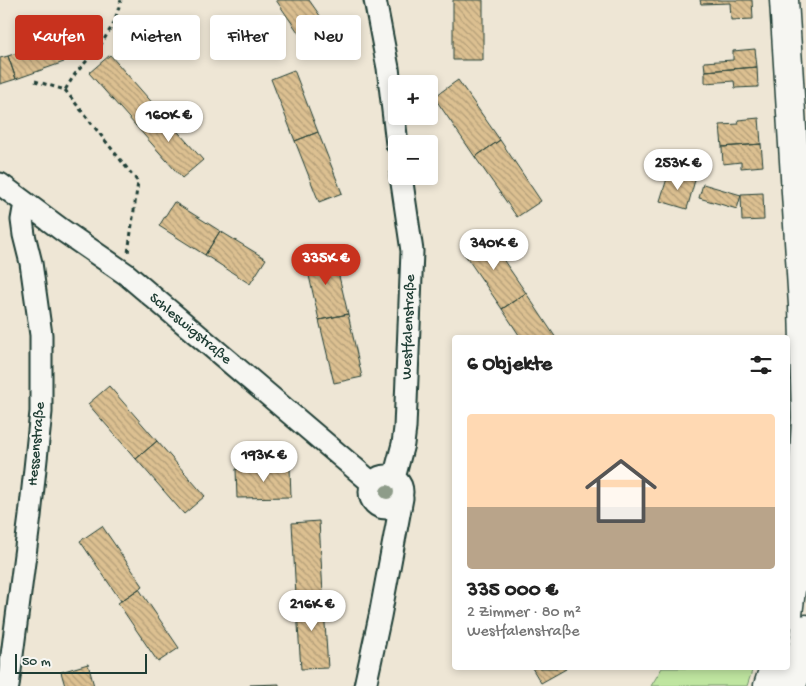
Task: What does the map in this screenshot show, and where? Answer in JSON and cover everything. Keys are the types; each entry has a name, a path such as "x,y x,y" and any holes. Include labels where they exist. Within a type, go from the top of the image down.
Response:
{"main road":[{"path":"784,0 804,310 806,426 802,564 790,607"},
{"path":"792,686 806,629"},
{"path":"768,686 773,670"}],"street":[{"path":"375,0 388,68 396,135"},
{"name":"Schleswigstraße","path":"0,184 126,274 372,483"},
{"name":"Westfalenstraße","path":"394,478 405,428 412,251 403,185"},
{"name":"Hessenstraße","path":"8,686 30,516 41,412 41,334 31,264 22,220 25,203"},
{"path":"365,686 380,616 392,554 403,492 398,481 389,476 380,477 372,483 369,493 370,498 378,507 392,554"},
{"path":"378,507 392,508 402,498"}],"path":[{"path":"65,90 75,74 100,46 114,23 121,0"},
{"path":"35,81 65,90 138,182 126,274"}],"green space":[{"path":"661,670 752,670 747,686 651,686"}],"building":[{"path":"276,0 309,0 320,15 296,15 296,29"},
{"path":"453,0 483,0 483,60 453,60"},
{"path":"700,0 752,0 753,19 731,20 730,3 701,4"},
{"path":"755,49 757,67 705,71 704,62 733,60 733,51"},
{"path":"15,54 15,60 63,60 64,62 16,79 8,56"},
{"path":"110,55 156,107 136,126 89,73"},
{"path":"8,56 16,79 0,84 0,58"},
{"path":"757,67 758,87 735,88 734,81 705,83 705,71"},
{"path":"294,70 318,132 295,141 271,79"},
{"path":"458,80 500,140 475,157 438,103 438,94"},
{"path":"156,107 203,160 182,178 136,126"},
{"path":"759,118 761,144 722,147 720,125 739,124 738,120"},
{"path":"318,132 342,193 319,202 295,141"},
{"path":"500,140 541,201 517,217 475,157"},
{"path":"761,144 763,166 741,168 741,162 723,164 722,147"},
{"path":"669,172 695,180 687,209 660,201"},
{"path":"703,184 741,195 737,209 699,198"},
{"path":"763,193 764,220 742,221 741,194"},
{"path":"174,202 220,231 205,255 159,226"},
{"path":"220,231 266,259 250,284 205,255"},
{"path":"485,233 526,293 502,309 461,249"},
{"path":"333,251 348,314 319,320 305,258"},
{"path":"526,293 554,335 519,335 502,309"},
{"path":"348,314 362,377 334,383 319,320"},
{"path":"109,386 157,441 136,459 88,404"},
{"path":"157,441 205,496 184,514 136,459"},
{"path":"290,468 291,497 237,498 236,469"},
{"path":"319,521 323,594 296,596 292,523"},
{"path":"102,526 143,586 121,601 80,541"},
{"path":"139,589 179,648 158,662 118,603"},
{"path":"323,594 328,668 301,669 296,596"},
{"path":"88,664 94,686 65,686 61,672"},
{"path":"533,670 564,670 541,683"},
{"path":"279,684 279,686 250,686 250,685"}]}
